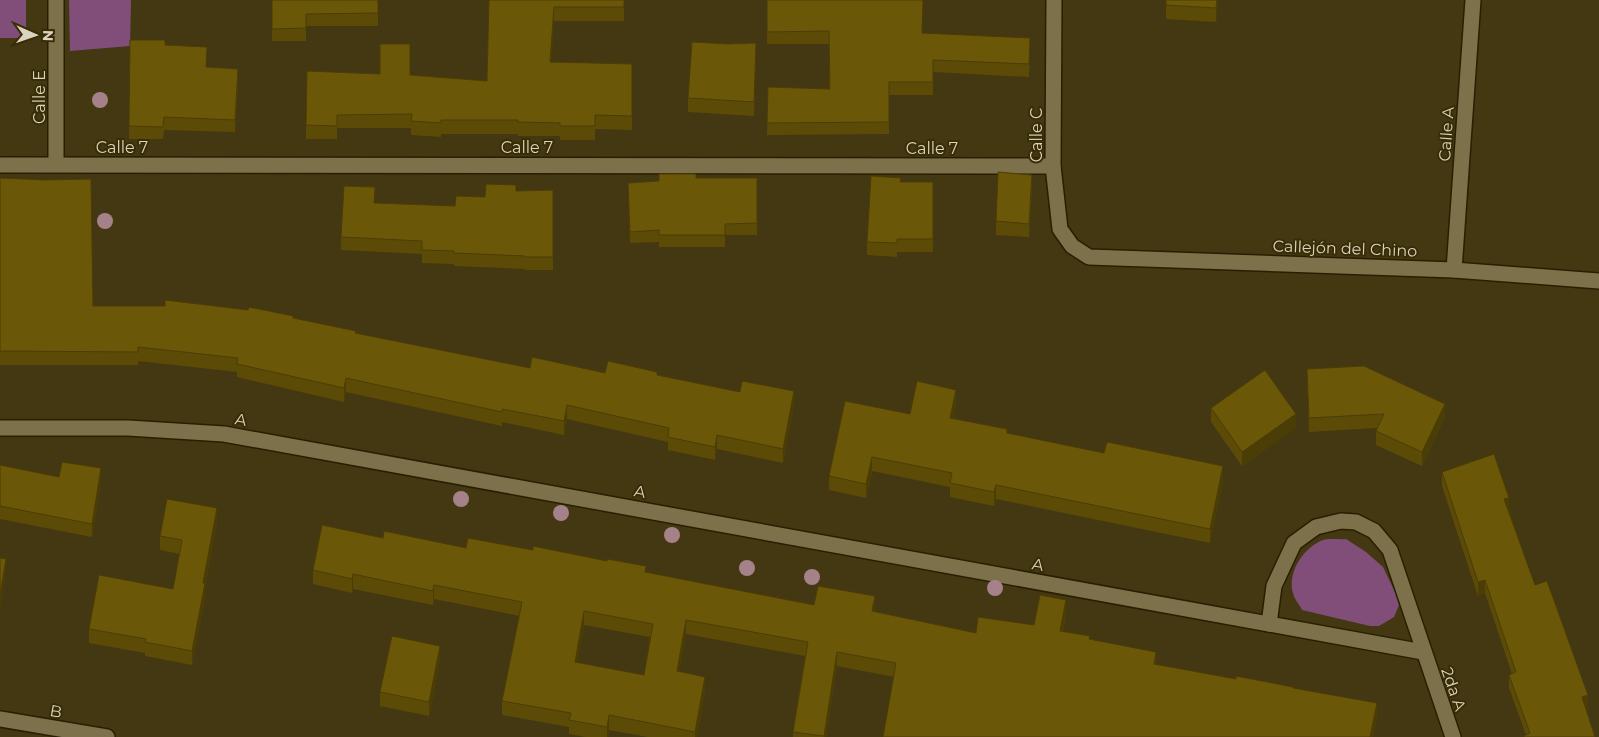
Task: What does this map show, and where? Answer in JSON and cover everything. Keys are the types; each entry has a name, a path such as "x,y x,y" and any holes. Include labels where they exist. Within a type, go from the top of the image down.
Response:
{"street":[{"name":"Calle E","path":"56,0 56,164"},
{"name":"Calle C","path":"1054,0 1053,166 1060,229 1072,246 1089,257"},
{"name":"Calle A","path":"1454,270 1473,0"},
{"name":"Calle 7","path":"0,165 1053,166"},
{"name":"Callejón del Chino","path":"1089,257 1454,270 1599,281"},
{"name":"A","path":"0,428 128,428 224,434 1423,652"},
{"path":"1269,624 1274,586 1294,543 1316,527 1341,521 1356,522 1374,531 1390,550 1423,652"},
{"name":"2da A","path":"1423,652 1453,737"},
{"name":"B","path":"0,719 107,737"}],"shaded area":[{"path":"0,0 26,0 26,38 0,38"},
{"path":"69,0 131,0 130,46 70,51"},
{"path":"1346,539 1366,552 1383,567 1395,592 1399,605 1394,617 1379,626 1370,626 1302,610 1294,595 1292,577 1299,561 1309,548 1323,540"}],"building":[{"path":"272,0 378,0 378,13 306,14 306,28 272,29"},
{"path":"489,0 624,0 624,7 554,7 550,62 632,64 632,116 595,115 595,126 560,126 560,123 518,122 518,120 441,120 441,123 411,121 412,114 337,115 337,126 306,125 307,71 380,74 380,44 410,44 410,75 487,81"},
{"path":"767,0 923,0 922,33 1030,38 1029,64 933,60 933,82 889,82 889,122 767,123 768,87 830,89 829,31 767,32"},
{"path":"1166,0 1217,0 1216,8 1166,5"},
{"path":"130,40 165,40 165,45 207,47 206,67 238,69 235,120 164,117 163,127 129,126"},
{"path":"692,42 756,43 754,102 688,98"},
{"path":"998,172 1032,175 1029,224 996,221"},
{"path":"659,174 696,174 696,178 757,178 757,223 725,224 725,235 659,235 659,230 630,232 628,183 659,181"},
{"path":"871,176 901,178 900,182 933,182 933,239 897,239 897,243 867,242"},
{"path":"0,178 45,180 91,179 93,306 165,306 165,300 248,310 249,307 356,331 355,333 530,368 532,357 605,373 608,361 657,372 657,375 740,392 742,381 794,391 783,449 717,435 715,447 668,437 669,428 567,405 564,421 502,409 502,412 346,378 344,388 237,364 238,358 138,347 138,352 0,351"},
{"path":"486,184 516,185 516,191 553,190 553,257 422,250 422,241 341,237 344,186 375,187 374,203 455,206 456,196 485,197"},
{"path":"1364,366 1445,404 1422,452 1376,431 1384,414 1309,418 1307,369"},
{"path":"1265,370 1296,414 1242,452 1211,408"},
{"path":"917,381 956,390 950,418 1007,429 1007,433 1104,453 1107,442 1223,466 1210,529 996,485 994,492 950,483 952,473 872,457 866,484 829,476 845,401 910,414"},
{"path":"1494,454 1509,498 1504,499 1535,585 1547,581 1588,695 1582,697 1595,737 1524,737 1530,733 1509,675 1516,672 1485,580 1478,582 1442,472"},
{"path":"62,462 101,468 92,524 0,506 0,465 59,477"},
{"path":"167,499 217,508 192,651 145,642 146,639 89,629 99,575 173,589 182,540 160,536"},
{"path":"322,525 383,538 384,531 466,548 468,538 533,550 533,546 607,561 607,559 646,566 645,572 814,605 818,586 875,596 872,611 976,633 978,617 1034,625 1040,595 1066,600 1060,631 1090,636 1089,639 1156,652 1154,664 1236,679 1236,676 1377,703 1370,737 883,737 896,663 837,652 824,736 793,732 808,642 686,620 677,671 705,677 695,732 609,715 607,727 569,720 571,713 502,701 522,602 434,585 433,591 353,574 352,579 313,570","holes":["584,611 653,624 644,675 575,662"]},
{"path":"0,558 6,559 0,595"},
{"path":"392,636 440,646 429,702 380,692"}]}
